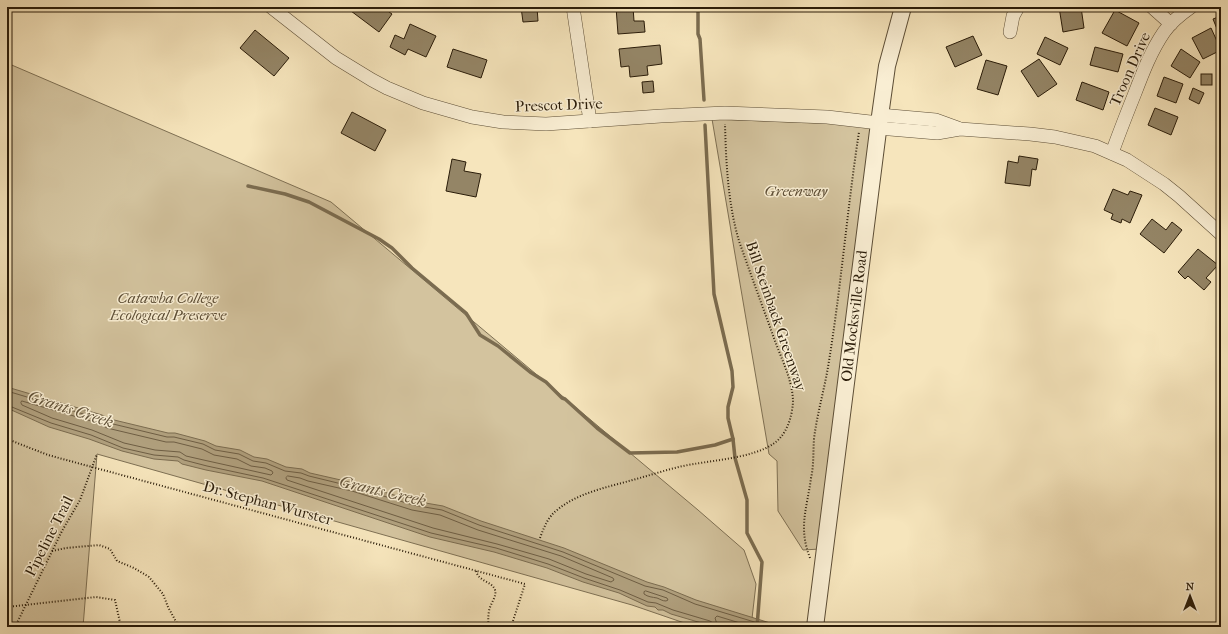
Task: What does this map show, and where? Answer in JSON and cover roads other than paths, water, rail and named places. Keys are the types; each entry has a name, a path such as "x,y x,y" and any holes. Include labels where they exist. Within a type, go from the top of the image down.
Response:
{"street":[{"name":"Prescot Drive","path":"271,7 336,58 387,88 423,103 472,117 503,122 546,124 661,116 725,114 827,118 879,122 937,133 960,129 1055,137 1095,146 1127,160 1164,184 1221,234"},
{"path":"572,7 590,121"},
{"name":"Old Mocksville Road","path":"815,627 879,122 887,66 903,7"},
{"path":"1010,32 1013,16 1018,7"},
{"path":"1152,7 1171,24"},
{"name":"Troon Drive","path":"1112,153 1146,65 1164,32 1176,18 1191,7"}],"water":[{"name":"Grants Creek","path":"7,387 102,415 110,419 168,433 175,433 205,441 216,446 240,450 254,457 267,459 286,467 302,469 310,473 354,483 414,501 443,506 481,521 564,548 647,582 696,600 783,627 715,627 671,614 663,610 658,610 655,607 647,606 619,593 583,582 547,568 494,552 430,537 262,481 206,470 182,464 178,461 154,459 122,451 49,427 7,408"}],"waterway":[{"path":"698,7 698,34 700,39 704,100"},
{"path":"705,125 714,294 732,371 733,387 728,407 728,418 733,439 735,458 747,500 747,533 762,562 757,627"},
{"path":"248,186 285,194 309,202 379,239 392,248 412,268 466,313 480,335 498,346 530,372 546,382 597,428 630,453 677,452 715,445 733,439"}],"park label":[{"name":"Greenway","path":"796,191"},
{"name":"Catawba College Ecological Preserve","path":"168,306"}]}
